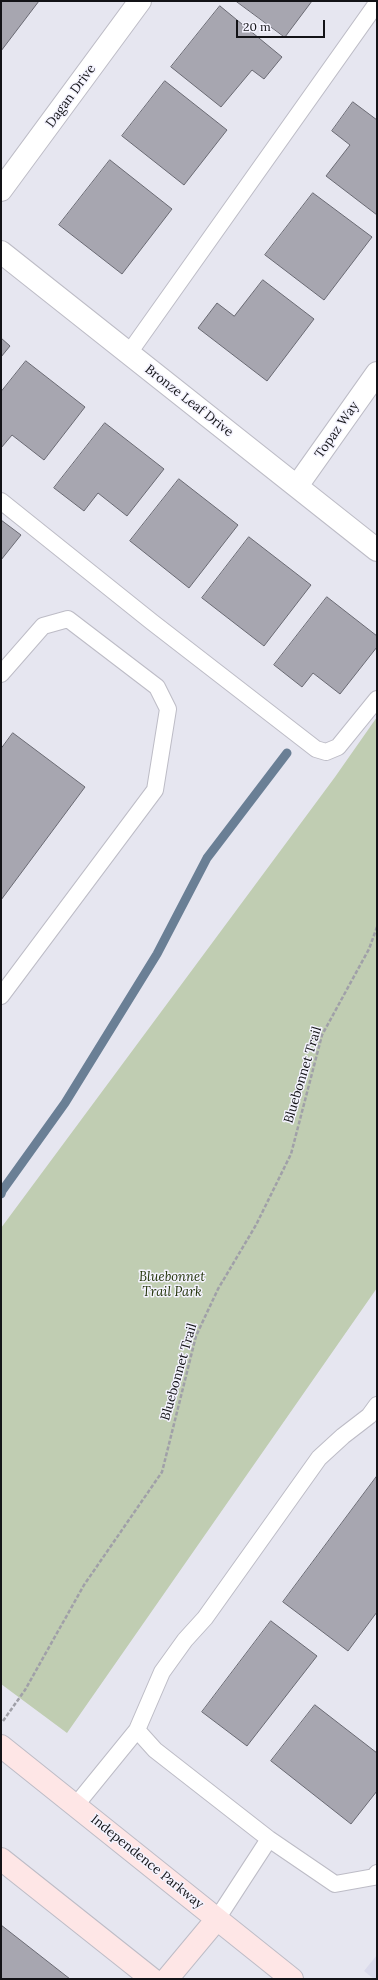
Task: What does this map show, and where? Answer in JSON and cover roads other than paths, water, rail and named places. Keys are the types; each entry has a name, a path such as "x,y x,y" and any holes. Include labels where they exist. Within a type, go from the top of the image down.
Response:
{"main road":[{"name":"Independence Parkway","path":"1,1746 292,1979"},
{"path":"1,1859 152,1979"},
{"path":"167,1979 217,1918"}],"street":[{"name":"Dagan Drive","path":"1,190 140,1"},
{"name":"Bronze Leaf Drive","path":"1,252 377,550"},
{"name":"Topaz Way","path":"297,486 377,373"}],"lane":[{"path":"129,353 377,3"},
{"path":"1,501 267,712 320,751 332,751 338,747 377,699"},
{"path":"1,674 43,626 68,619 157,687 168,709 155,790 1,996"},
{"path":"76,1806 137,1730 162,1672 185,1640 205,1618 319,1458 343,1436 369,1416 377,1405"},
{"path":"137,1730 155,1750 269,1839 335,1884 374,1877 377,1873"},
{"path":"217,1918 269,1839"}],"waterway":[{"path":"1,1194 65,1103 157,954 207,858 287,753"}],"park label":[{"name":"Bluebonnet Trail Park","path":"172,1284"}]}
